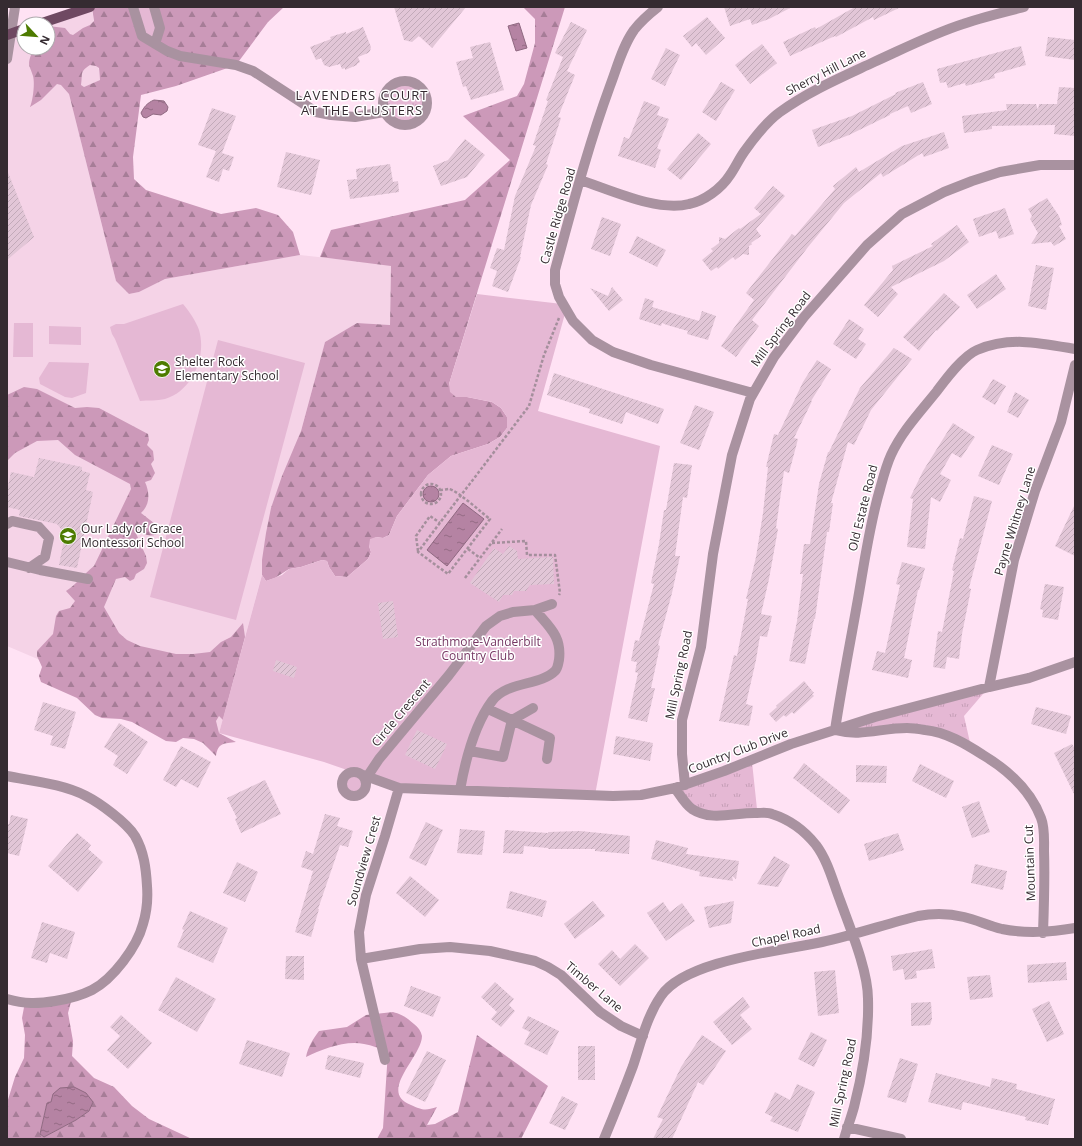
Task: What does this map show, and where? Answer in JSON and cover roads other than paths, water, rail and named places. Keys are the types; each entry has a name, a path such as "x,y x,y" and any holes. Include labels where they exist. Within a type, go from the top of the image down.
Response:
{"main road":[{"path":"56,18 90,7"}],"street":[{"path":"7,59 9,32 15,7"},
{"path":"133,7 142,36 167,51 180,56 236,65 253,71 316,112 355,117 384,112"},
{"path":"154,7 160,28 155,44"},
{"name":"Castle Ridge Road","path":"658,7 639,25 626,45 600,114 555,270 555,284 559,297 573,321 592,340 612,352 651,365 753,393"},
{"name":"Sherry Hill Lane","path":"580,180 646,202 665,206 688,205 703,199 721,186 730,176 744,152 761,130 778,113 792,103 829,83 942,32 963,24 1024,7"},
{"path":"404,81 417,85 426,96 427,104 422,117 409,125 394,123 384,112 383,98 386,92 397,82 404,81"},
{"name":"Mill Spring Road","path":"685,784 681,730 683,715 701,648 713,554 732,455 736,439 753,393 774,357 804,317 866,245 902,214 944,192 1000,172 1040,165 1075,165"},
{"name":"Old Estate Road","path":"835,730 843,677 875,504 886,469 897,444 940,387 960,364 977,350 1003,342 1020,341 1036,342 1075,349"},
{"name":"Payne Whitney Lane","path":"989,686 1014,560 1035,491 1061,422 1075,365"},
{"path":"7,524 12,521 39,526 49,538 45,557 29,568"},
{"path":"7,562 29,568 88,579"},
{"name":"Circle Crescent","path":"399,788 365,776 449,675 486,626 500,616 513,612 535,610 552,604"},
{"path":"460,790 464,766 479,726 493,700 509,688 548,676 556,670 558,666 560,650 557,636 535,610"},
{"name":"Country Club Drive","path":"399,788 612,796 641,795 675,788 724,771 791,744 875,717 989,686 1029,678 1074,664"},
{"path":"470,751 503,757 512,720 533,708"},
{"path":"488,709 550,738 547,759"},
{"name":"Mountain Cut","path":"835,730 858,734 907,728 928,730 951,737 971,747 997,763 1014,777 1032,799 1041,818 1044,830 1045,883 1042,933"},
{"path":"7,776 68,789 86,796 104,807 124,824 134,835 143,856 146,867 148,901 143,926 131,951 113,974 92,990 72,998 37,1004 7,999"},
{"name":"Soundview Crest","path":"385,1060 361,959 359,932 366,895 399,788"},
{"name":"Mill Spring Road","path":"675,788 685,802 691,808 699,812 713,815 750,812 771,813 791,822 800,828 817,846 827,865 852,934 865,977 868,998 867,1037 863,1066 854,1107 844,1139"},
{"name":"Chapel Road","path":"604,1139 633,1066 648,1022 661,995 670,986 688,974 721,962 823,942 918,916 932,914 953,914 1002,929 1042,933 1075,928"},
{"name":"Timber Lane","path":"361,959 420,949 450,947 490,951 535,961 561,975 600,1012 621,1026 643,1036"},
{"path":"848,1128 901,1139"}],"water":[{"path":"519,23 527,48 516,51 508,26"},
{"path":"154,100 164,101 168,107 167,111 161,115 153,114 146,118 143,117 141,113 143,109"},
{"path":"431,486 437,488 439,494 437,500 431,502 425,500 423,494 425,488"},
{"path":"463,503 484,519 447,566 427,550"},
{"path":"74,1087 86,1093 93,1102 89,1111 76,1120 44,1137 40,1134 47,1103 51,1102 53,1094 60,1088"}],"place":[{"name":"Shelter Rock Elementary School","path":"162,369"},
{"name":"Our Lady of Grace Montessori School","path":"68,536"}],"district":[{"name":"LAVENDERS COURT AT THE CLUSTERS","path":"362,102"}],"park label":[{"name":"Strathmore-Vanderbilt Country Club","path":"478,649"}]}
